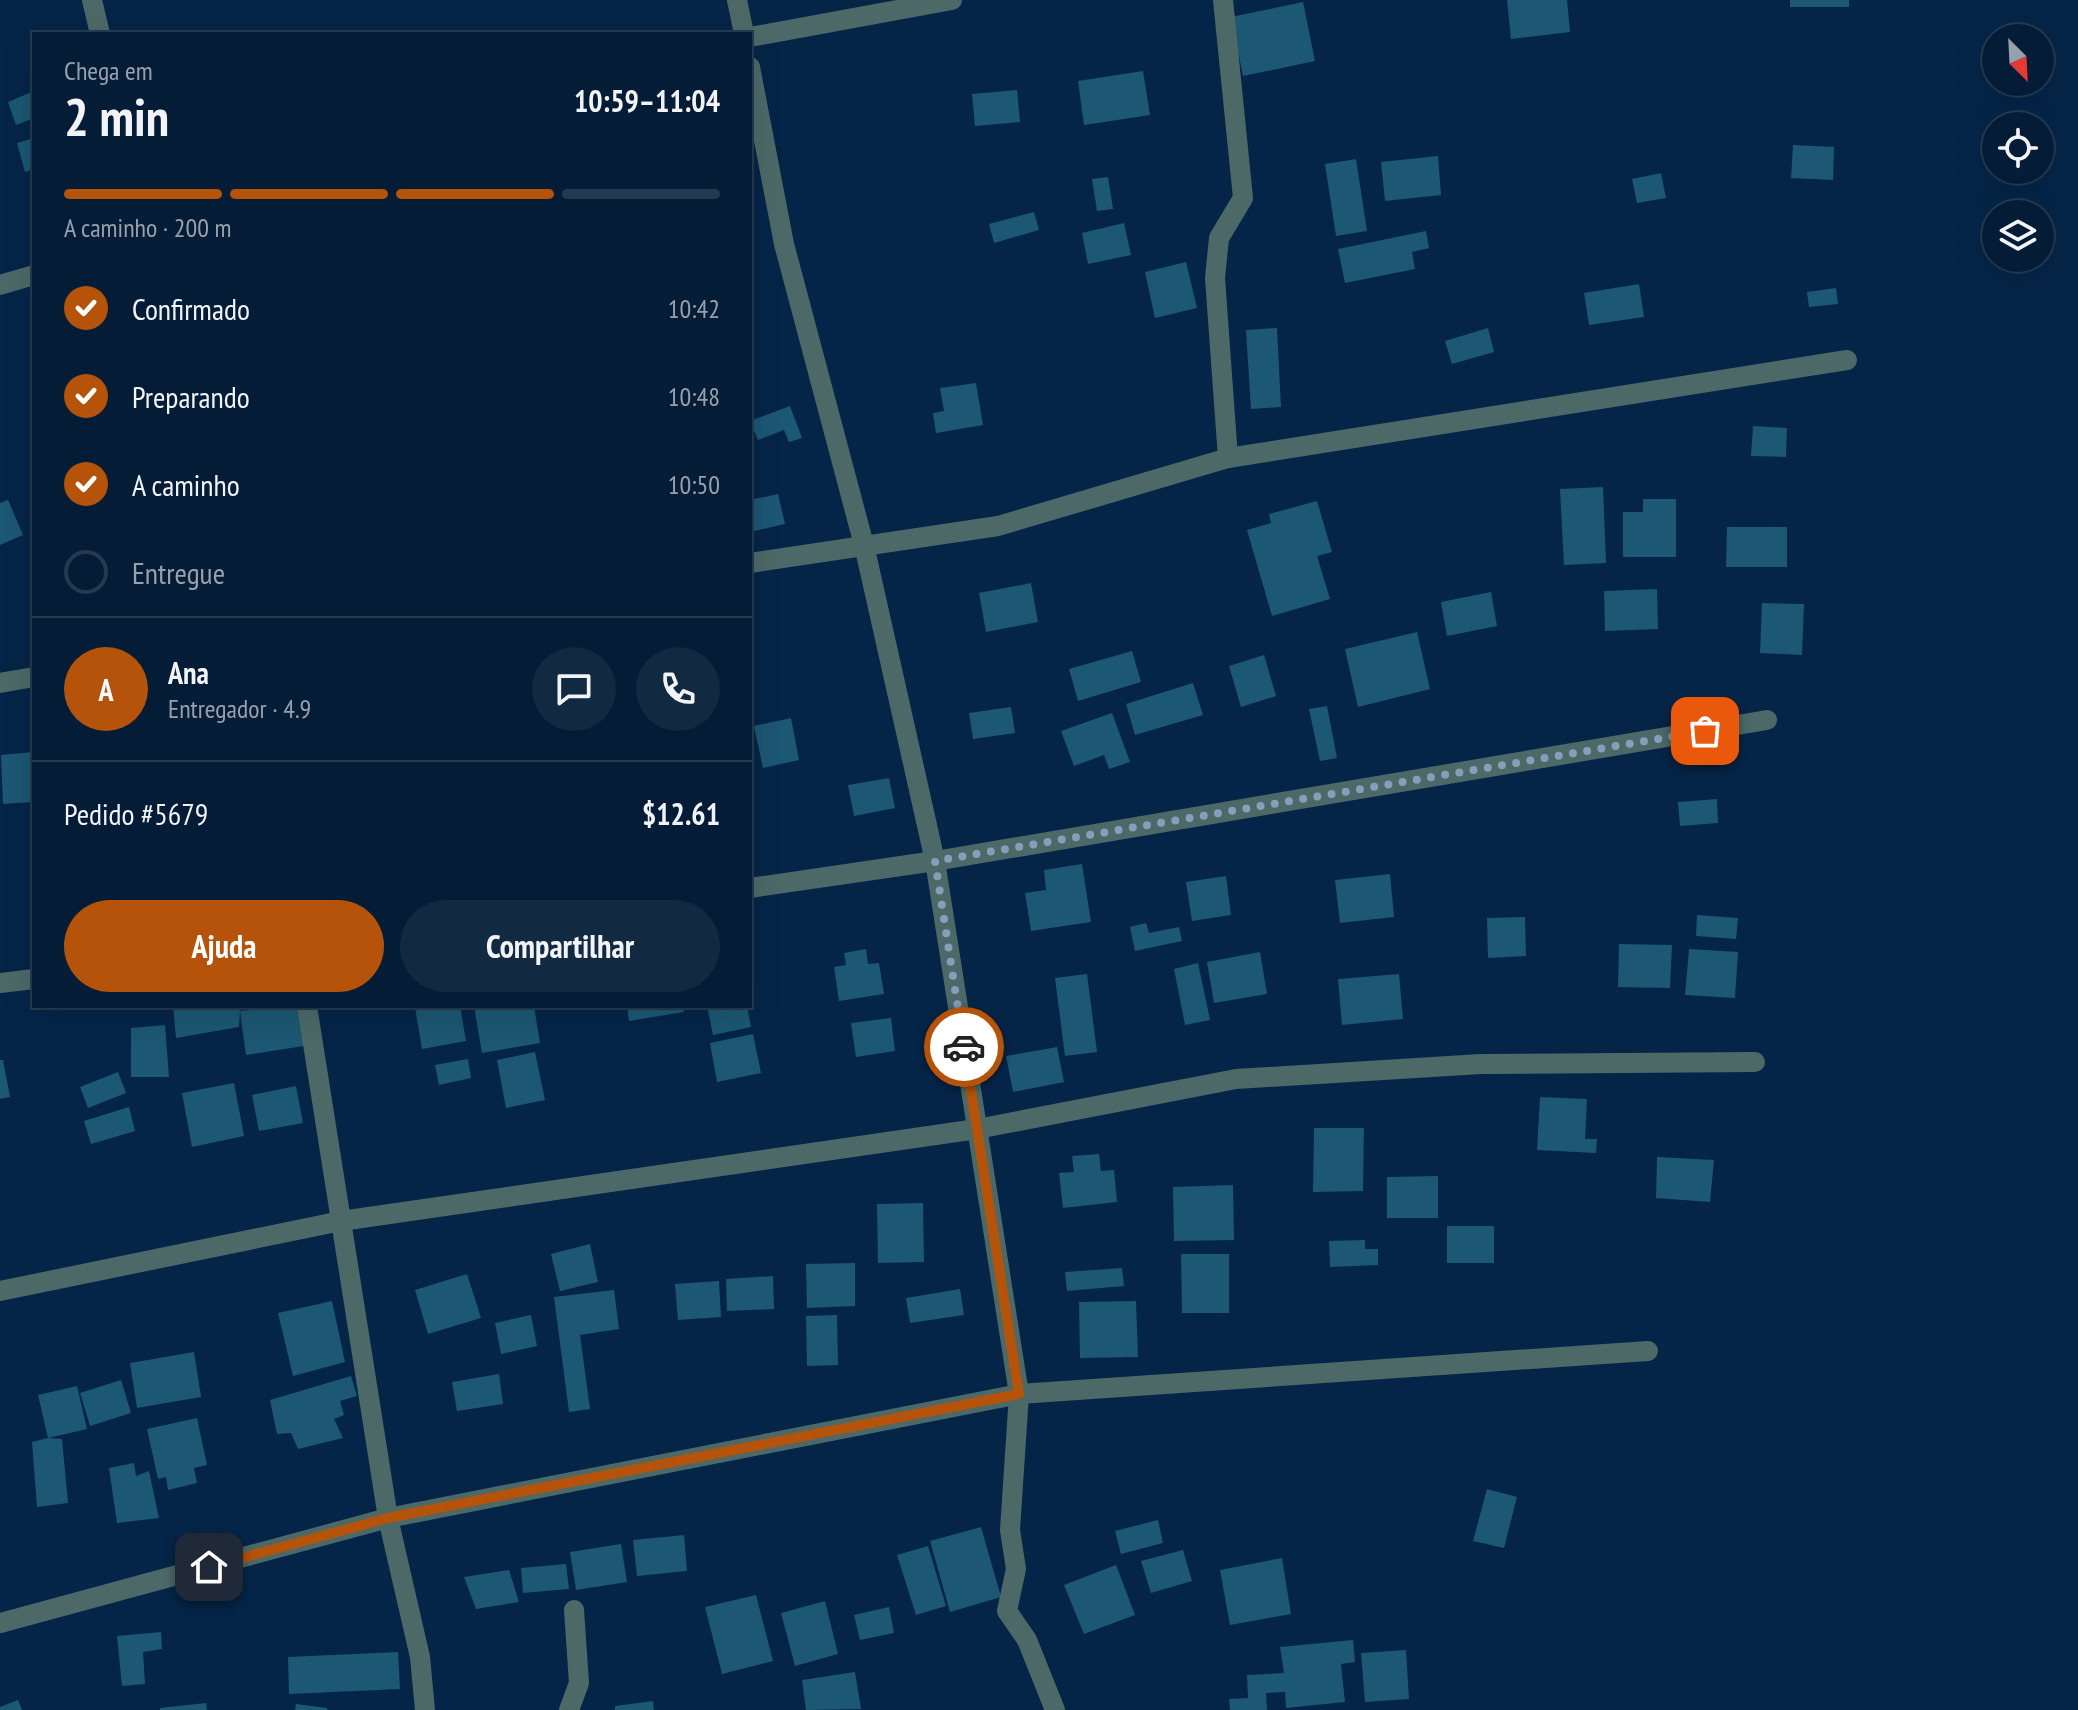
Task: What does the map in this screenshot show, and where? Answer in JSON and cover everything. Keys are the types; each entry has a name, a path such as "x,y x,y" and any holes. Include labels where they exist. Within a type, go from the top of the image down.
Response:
{"street":[{"path":"92,0 100,32"},
{"path":"737,0 744,32"},
{"path":"752,37 952,0"},
{"path":"1223,0 1243,198 1219,238 1215,278 1228,458"},
{"path":"752,77 784,244 864,545 935,861 1019,1394 1010,1530 1016,1569 1007,1611 1027,1640 1055,1710"},
{"path":"0,285 32,276"},
{"path":"752,563 998,526 1228,458 1847,360"},
{"path":"0,683 32,677"},
{"path":"752,888 935,861 1767,720"},
{"path":"0,983 32,979"},
{"path":"307,1008 388,1518 420,1657 425,1710"},
{"path":"0,1291 341,1221 977,1129 1236,1079 1481,1064 1755,1062"},
{"path":"0,1623 388,1518 1019,1394 1648,1351"},
{"path":"569,1710 579,1683 574,1610"}],"building":[{"path":"1507,0 1567,0 1570,32 1511,39"},
{"path":"1790,0 1849,0 1849,7 1790,7"},
{"path":"1303,2 1315,61 1243,76 1231,17"},
{"path":"1143,71 1150,115 1084,125 1078,81"},
{"path":"1017,90 1020,122 975,126 972,94"},
{"path":"32,92 32,119 16,125 8,102"},
{"path":"32,139 32,170 25,172 17,143"},
{"path":"1793,145 1834,147 1833,180 1791,178"},
{"path":"1438,156 1441,195 1385,201 1381,162"},
{"path":"1356,159 1367,231 1336,236 1325,164"},
{"path":"1661,173 1666,198 1637,203 1632,179"},
{"path":"1108,177 1113,209 1097,211 1092,179"},
{"path":"1034,212 1039,230 994,243 989,224"},
{"path":"1124,223 1131,255 1088,264 1082,233"},
{"path":"1426,231 1429,248 1412,252 1415,269 1345,283 1338,249"},
{"path":"1186,262 1197,308 1155,318 1145,272"},
{"path":"1639,284 1644,317 1589,325 1584,293"},
{"path":"1836,288 1838,304 1809,307 1807,292"},
{"path":"1277,328 1281,407 1251,409 1246,330"},
{"path":"1488,328 1494,352 1452,364 1445,341"},
{"path":"976,383 983,425 936,433 933,413 944,411 940,388"},
{"path":"790,406 802,438 789,442 784,430 758,440 752,420"},
{"path":"1753,426 1787,428 1786,457 1751,456"},
{"path":"1603,487 1606,563 1564,565 1560,489"},
{"path":"778,494 785,524 752,532 752,500"},
{"path":"1643,499 1676,499 1676,557 1623,557 1623,512 1643,512"},
{"path":"8,500 23,535 0,545 0,503"},
{"path":"1317,501 1332,552 1317,556 1330,599 1272,616 1247,530 1271,523 1269,514"},
{"path":"1727,527 1787,527 1787,567 1726,567"},
{"path":"1031,583 1038,622 986,632 979,593"},
{"path":"1657,589 1658,629 1605,631 1604,591"},
{"path":"1491,592 1497,626 1447,636 1441,602"},
{"path":"1762,603 1804,604 1802,655 1760,653"},
{"path":"1417,632 1430,689 1358,707 1345,649"},
{"path":"1132,651 1141,682 1078,701 1069,669"},
{"path":"1264,655 1276,696 1241,707 1229,666"},
{"path":"1193,683 1203,715 1135,735 1126,704"},
{"path":"1327,706 1337,758 1320,761 1309,709"},
{"path":"1011,707 1015,733 973,739 969,713"},
{"path":"1112,713 1130,762 1109,769 1104,755 1074,766 1061,731"},
{"path":"791,718 799,760 763,768 754,726"},
{"path":"32,752 32,802 3,804 1,755"},
{"path":"889,778 895,808 854,816 848,785"},
{"path":"1717,799 1718,823 1680,826 1678,802"},
{"path":"1082,864 1091,922 1031,931 1025,893 1046,890 1044,870"},
{"path":"1390,874 1394,917 1340,923 1335,880"},
{"path":"1226,876 1231,915 1192,921 1186,882"},
{"path":"1697,915 1738,918 1736,939 1696,936"},
{"path":"1525,917 1526,956 1488,958 1487,918"},
{"path":"1146,923 1149,933 1179,927 1182,941 1135,951 1130,927"},
{"path":"1619,944 1672,945 1670,988 1618,987"},
{"path":"866,949 868,964 879,963 884,994 839,1001 834,967 846,965 844,953"},
{"path":"1689,949 1738,952 1735,998 1685,995"},
{"path":"1260,952 1267,994 1214,1003 1207,962"},
{"path":"1198,963 1210,1020 1185,1025 1174,969"},
{"path":"1087,974 1097,1052 1065,1056 1055,978"},
{"path":"1399,974 1403,1019 1342,1025 1338,979"},
{"path":"173,1008 239,1008 239,1027 176,1038"},
{"path":"298,1008 304,1046 246,1055 240,1011"},
{"path":"415,1008 460,1008 466,1041 422,1049"},
{"path":"474,1008 534,1008 540,1043 482,1053"},
{"path":"627,1008 683,1008 684,1012 629,1021"},
{"path":"707,1008 747,1008 751,1027 713,1035"},
{"path":"891,1018 895,1051 856,1057 851,1023"},
{"path":"165,1025 169,1077 131,1077 131,1028"},
{"path":"753,1034 761,1073 717,1082 710,1043"},
{"path":"1057,1047 1064,1082 1013,1092 1006,1056"},
{"path":"535,1052 545,1100 506,1108 497,1060"},
{"path":"468,1059 471,1078 439,1085 435,1065"},
{"path":"0,1060 3,1060 10,1097 0,1099"},
{"path":"118,1072 126,1093 88,1108 80,1087"},
{"path":"234,1083 244,1136 192,1147 182,1093"},
{"path":"296,1086 303,1123 259,1131 252,1095"},
{"path":"1540,1097 1587,1099 1585,1139 1597,1139 1596,1153 1537,1150"},
{"path":"129,1107 135,1131 91,1144 84,1121"},
{"path":"1314,1128 1364,1128 1363,1191 1313,1192"},
{"path":"1099,1154 1101,1171 1114,1170 1117,1202 1063,1208 1059,1173 1074,1172 1072,1156"},
{"path":"1657,1157 1714,1160 1710,1202 1656,1198"},
{"path":"1438,1176 1438,1218 1387,1218 1387,1177"},
{"path":"1233,1185 1234,1240 1174,1241 1173,1187"},
{"path":"923,1203 924,1262 878,1263 877,1204"},
{"path":"1447,1226 1494,1226 1494,1263 1447,1263"},
{"path":"1365,1240 1365,1249 1378,1249 1378,1265 1330,1267 1329,1241"},
{"path":"590,1244 598,1282 560,1291 551,1254"},
{"path":"1181,1254 1229,1254 1229,1313 1182,1313"},
{"path":"855,1263 855,1306 807,1308 806,1264"},
{"path":"1122,1268 1124,1286 1067,1291 1065,1272"},
{"path":"467,1274 481,1318 428,1334 415,1290"},
{"path":"773,1276 774,1309 727,1311 726,1279"},
{"path":"719,1281 721,1317 678,1320 675,1284"},
{"path":"960,1289 964,1315 910,1323 906,1298"},
{"path":"614,1290 619,1329 580,1335 590,1409 569,1412 554,1297"},
{"path":"332,1301 345,1362 293,1376 278,1313"},
{"path":"1136,1301 1138,1357 1080,1358 1079,1302"},
{"path":"531,1315 537,1346 501,1354 495,1323"},
{"path":"837,1315 838,1365 807,1366 806,1316"},
{"path":"194,1352 201,1397 137,1408 130,1363"},
{"path":"499,1374 503,1404 457,1411 452,1382"},
{"path":"351,1376 357,1396 340,1401 344,1415 334,1419 343,1438 298,1449 291,1433 277,1434 270,1400"},
{"path":"121,1380 131,1413 90,1426 80,1393"},
{"path":"77,1386 87,1429 48,1438 38,1395"},
{"path":"197,1418 207,1465 194,1468 197,1483 168,1490 166,1477 158,1479 147,1429"},
{"path":"62,1439 68,1503 37,1507 32,1442"},
{"path":"134,1463 136,1476 149,1471 159,1518 117,1523 109,1468"},
{"path":"1487,1489 1517,1497 1504,1548 1473,1541"},
{"path":"1158,1520 1163,1543 1121,1554 1115,1531"},
{"path":"981,1527 1001,1597 950,1612 930,1541"},
{"path":"684,1535 687,1571 637,1576 633,1540"},
{"path":"621,1544 627,1582 576,1590 570,1552"},
{"path":"928,1546 946,1606 916,1615 897,1555"},
{"path":"1183,1550 1192,1581 1151,1593 1141,1561"},
{"path":"1282,1558 1291,1614 1230,1625 1220,1570"},
{"path":"566,1564 569,1589 523,1593 521,1568"},
{"path":"1116,1565 1135,1615 1084,1634 1064,1585"},
{"path":"509,1570 519,1602 476,1609 464,1577"},
{"path":"756,1595 773,1661 722,1674 705,1607"},
{"path":"825,1601 838,1654 795,1666 781,1613"},
{"path":"889,1607 894,1633 860,1640 854,1615"},
{"path":"161,1632 162,1649 143,1652 145,1684 122,1686 117,1636"},
{"path":"1353,1640 1355,1662 1341,1664 1345,1702 1286,1708 1285,1692 1266,1693 1267,1710 1230,1710 1229,1699 1248,1698 1247,1675 1284,1673 1280,1647"},
{"path":"1406,1650 1409,1699 1365,1702 1361,1653"},
{"path":"398,1652 400,1689 289,1694 288,1657"},
{"path":"855,1672 861,1709 806,1710 802,1680"},
{"path":"18,1700 22,1710 0,1710 0,1707"},
{"path":"653,1701 654,1710 615,1710 615,1706"},
{"path":"206,1703 207,1710 160,1710 160,1708"},
{"path":"296,1704 327,1708 327,1710 295,1710"}],"way so far":[{"path":"964,1047 935,861 1705,731"}],"route":[{"path":"209,1567 388,1518 1019,1394 964,1047"}]}
